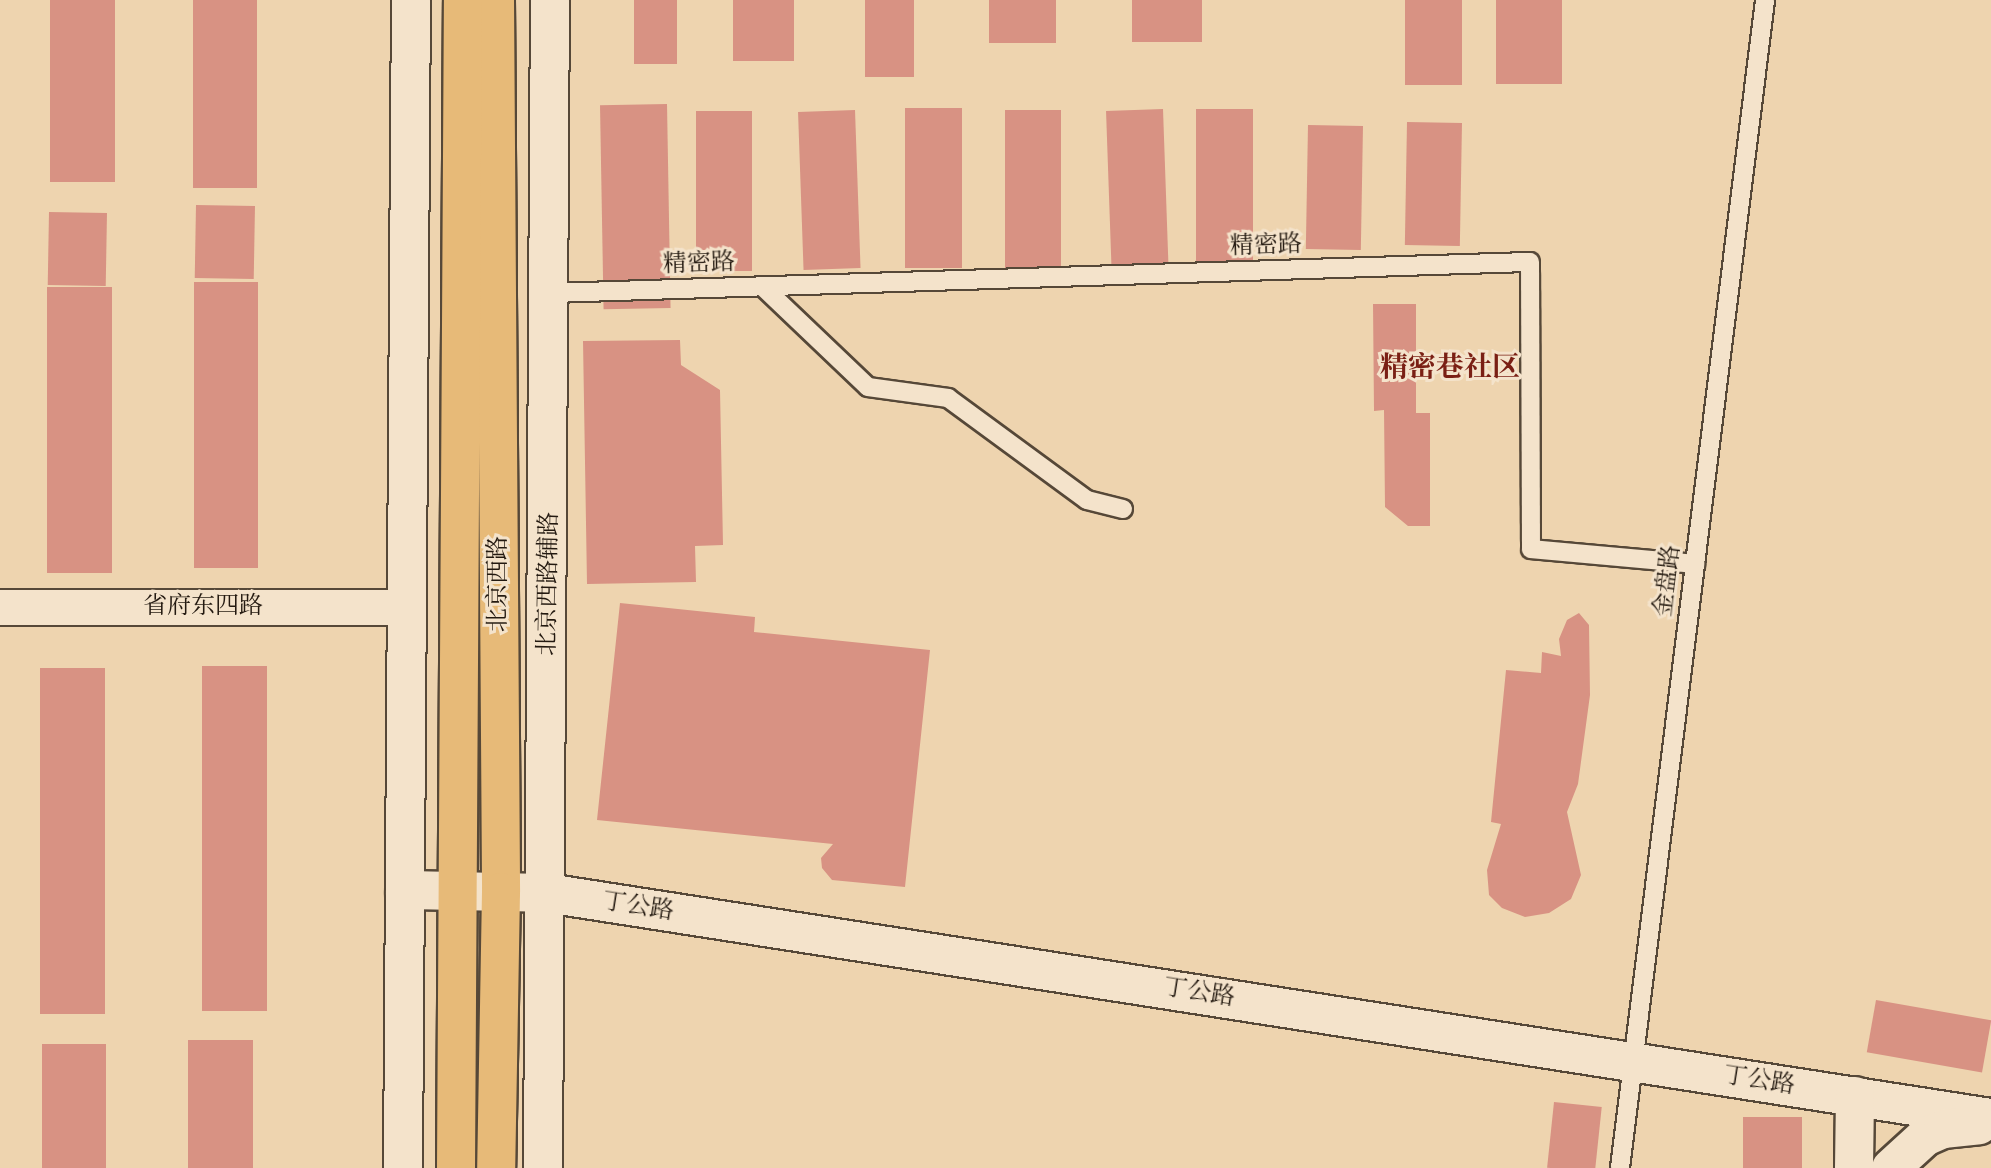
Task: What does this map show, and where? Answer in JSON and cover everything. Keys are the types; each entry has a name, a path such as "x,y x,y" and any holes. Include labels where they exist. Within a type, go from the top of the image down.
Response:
{"main road":[{"path":"403,1168 411,0"},
{"name":"北京西路","path":"456,1168 461,891 463,0"},
{"name":"北京西路","path":"495,0 500,892 496,1168"},
{"name":"北京西路辅路","path":"543,1168 552,293 551,0"},
{"name":"丁公路","path":"405,890 547,893 1991,1118"},
{"path":"1854,1168 1855,1096"},
{"path":"1891,1168 1925,1137 1943,1129 1991,1125"}],"street":[{"name":"省府东四路","path":"0,607 406,607"}],"lane":[{"name":"金盘路","path":"1620,1168 1765,0"},
{"name":"精密路","path":"552,293 1530,262 1531,549 1695,564"},
{"path":"762,286 868,387 919,397 948,398 1087,500 1124,509"}],"building":[{"path":"50,0 115,0 115,182 50,182"},
{"path":"193,0 257,0 257,188 193,188"},
{"path":"634,0 677,0 677,64 634,64"},
{"path":"733,0 794,0 794,61 733,61"},
{"path":"865,0 914,0 914,77 865,77"},
{"path":"989,0 1056,0 1056,43 989,43"},
{"path":"1132,0 1202,0 1202,42 1132,42"},
{"path":"1405,0 1462,0 1462,85 1405,85"},
{"path":"1496,0 1562,0 1562,84 1496,84"},
{"path":"667,104 671,308 604,309 600,105"},
{"path":"905,108 962,108 962,268 905,268"},
{"path":"1163,109 1169,267 1112,269 1106,111"},
{"path":"1196,109 1253,109 1253,269 1196,269"},
{"path":"855,110 861,268 804,270 798,112"},
{"path":"1005,110 1061,110 1061,270 1005,270"},
{"path":"696,111 752,111 752,271 696,271"},
{"path":"1407,122 1462,123 1460,246 1405,245"},
{"path":"1308,125 1363,126 1361,250 1306,249"},
{"path":"196,205 255,206 254,279 195,278"},
{"path":"49,212 107,213 106,286 48,285"},
{"path":"194,282 258,282 258,568 194,568"},
{"path":"47,287 112,287 112,573 47,573"},
{"path":"1373,304 1416,304 1416,413 1430,413 1430,526 1408,526 1385,507 1384,410 1374,411"},
{"path":"680,340 681,365 720,390 723,545 695,546 696,582 587,584 583,341"},
{"path":"620,603 755,617 754,632 930,650 905,887 832,880 822,868 821,858 833,844 597,820"},
{"path":"1579,613 1589,625 1590,695 1578,784 1567,812 1581,875 1571,899 1549,913 1525,917 1502,908 1489,895 1487,870 1501,824 1491,822 1506,670 1541,673 1542,652 1561,656 1559,639 1567,620"},
{"path":"202,666 267,666 267,1011 202,1011"},
{"path":"40,668 105,668 105,1014 40,1014"},
{"path":"1876,1000 1991,1020 1982,1073 1867,1052"},
{"path":"188,1040 253,1040 253,1168 188,1168"},
{"path":"42,1044 106,1044 106,1168 42,1168"},
{"path":"1554,1102 1602,1107 1595,1168 1547,1168"},
{"path":"1743,1117 1802,1117 1802,1168 1743,1168"}],"district":[{"name":"精密巷社区","path":"1450,368"}]}
